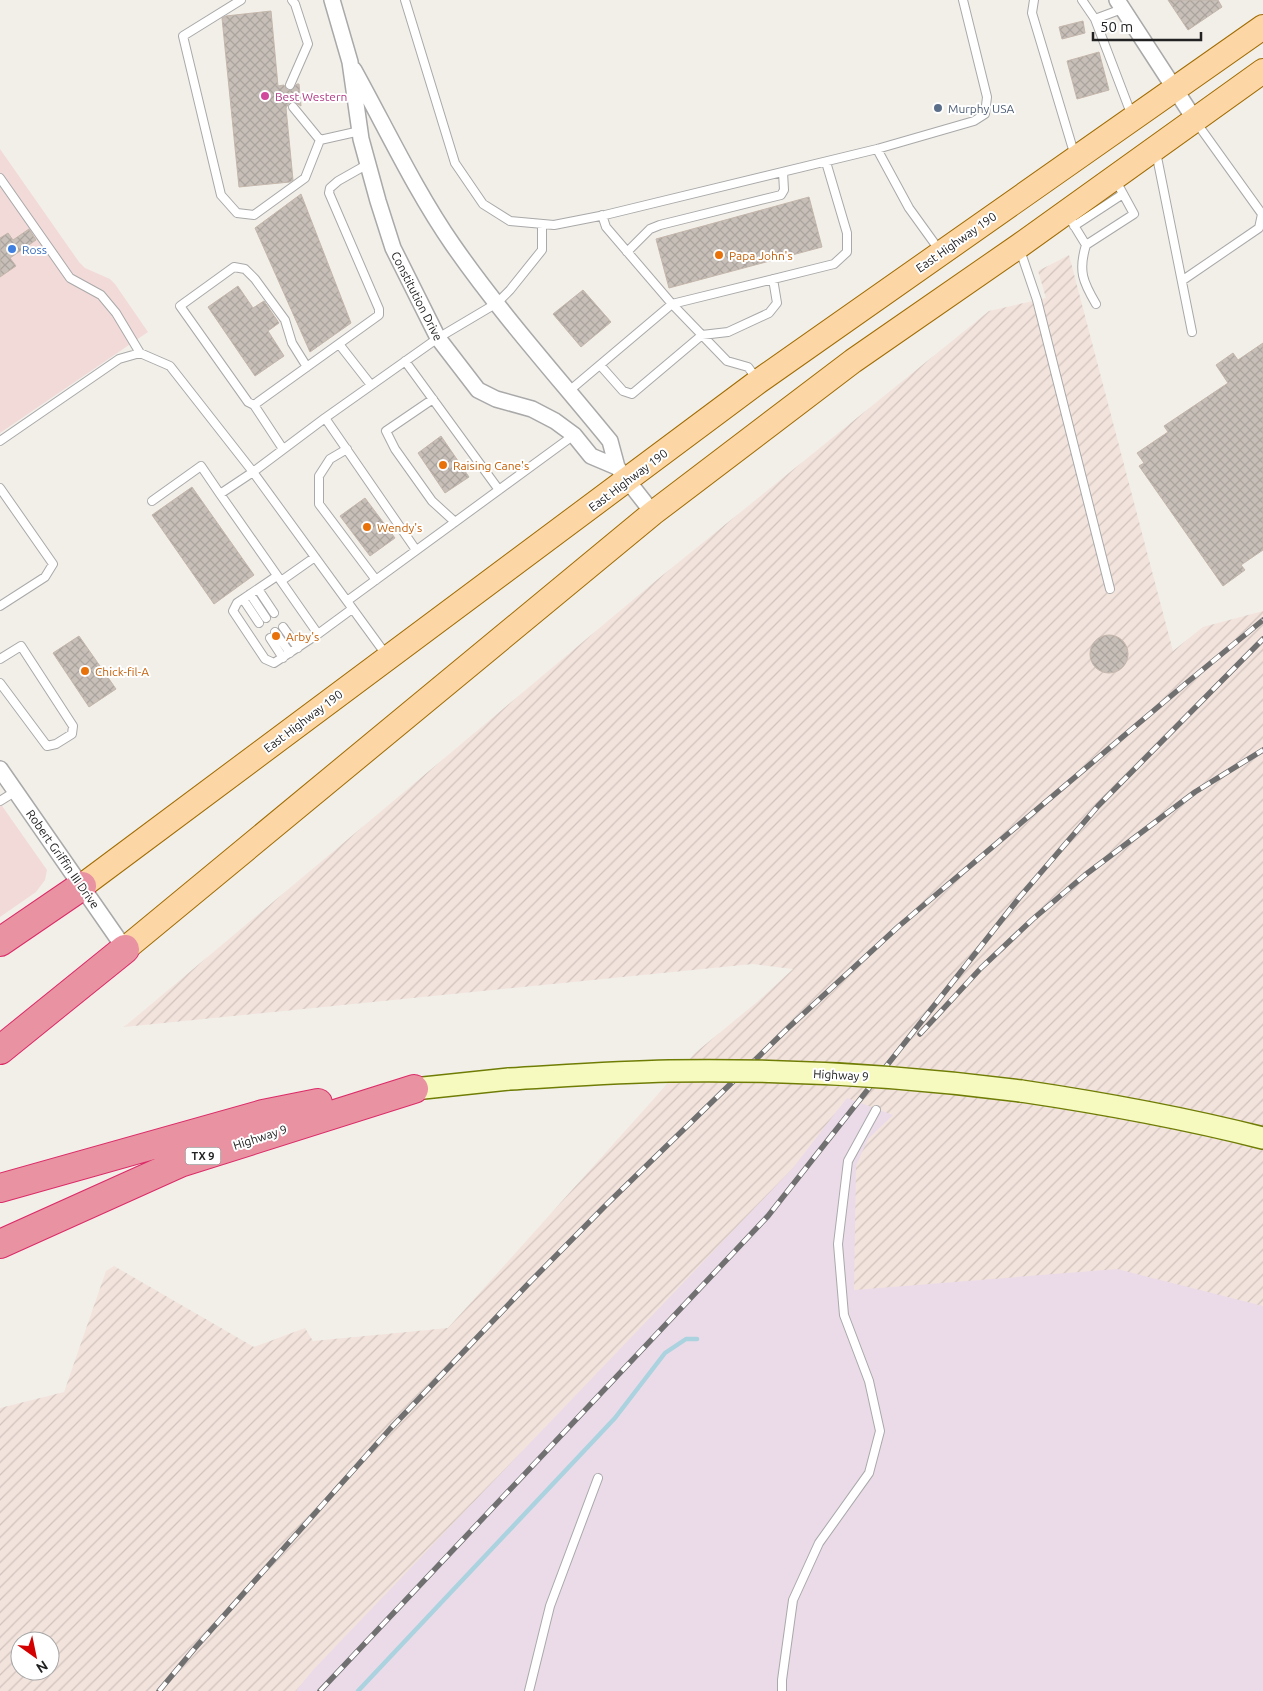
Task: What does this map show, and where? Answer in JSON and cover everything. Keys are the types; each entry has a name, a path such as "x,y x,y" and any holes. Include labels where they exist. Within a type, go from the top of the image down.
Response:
{"highway":[{"name":"East Highway 190","path":"0,942 82,886"},
{"path":"0,1050 125,949"},
{"name":"Highway 9","path":"0,1188 263,1114 346,1097 414,1089"},
{"name":"Highway 9","path":"0,1244 180,1163 414,1089"}],"main road":[{"name":"East Highway 190","path":"82,886 389,657 622,473 759,381 1263,27"},
{"path":"125,949 653,513 853,361 1019,246 1070,219 1119,186 1155,148 1263,72"},
{"path":"853,361 871,332 944,281 950,273 948,263 942,253"},
{"name":"Highway 9","path":"414,1089 509,1079 597,1073 660,1071 827,1073 953,1082 1021,1090 1151,1114 1263,1138"}],"street":[{"name":"Constitution Drive","path":"332,0 350,62 360,131 368,164 393,248 438,338 478,390 496,400 532,409 555,421 574,435 591,456 622,473"},
{"path":"1120,5 1195,120"},
{"name":"Constitution Drive","path":"350,62 413,179 452,244 496,304 610,441 622,473 653,513"},
{"name":"Robert Griffin III Drive","path":"0,769 125,949"}],"lane":[{"path":"241,0 183,36 221,196 237,213 254,215 305,178 320,140"},
{"path":"290,85 308,44 296,4 292,0"},
{"path":"405,0 455,163 483,204 498,214 510,221 554,225 602,216 826,162 974,121 985,114 987,97 963,0"},
{"path":"1034,0 1032,13 1076,158"},
{"path":"1082,0 1095,19 1133,118"},
{"path":"1095,19 1120,5"},
{"path":"293,107 320,140"},
{"path":"1183,280 1259,228 1262,214 1195,120"},
{"path":"320,140 360,131"},
{"path":"1155,148 1192,332"},
{"path":"877,149 909,208 942,253"},
{"path":"569,391 672,304 834,264 847,252 847,233 826,162"},
{"path":"254,405 379,316 379,309 329,193 330,188 338,181 368,164"},
{"path":"627,252 650,229 660,225 781,195 784,190 784,172"},
{"path":"0,178 70,278 101,295 116,313 140,353 170,366 252,472 389,657"},
{"path":"1096,304 1086,287 1081,271 1082,260 1086,246 1134,214 1119,186"},
{"path":"602,216 606,227 672,304 727,361 748,367 759,381"},
{"path":"1070,219 1086,246"},
{"path":"220,494 438,338 496,304 510,290 542,250 542,224"},
{"path":"1019,246 1037,300 1110,588"},
{"path":"283,449 254,405 248,402 180,306 234,267 245,269 255,279 285,320 292,343 307,367"},
{"path":"600,365 623,391 632,394 702,335 728,332 769,314 777,303 773,279"},
{"path":"339,344 371,385"},
{"path":"0,441 119,359 140,353"},
{"path":"406,361 499,490"},
{"path":"433,399 386,431 394,448 432,500 455,522"},
{"path":"325,418 416,550"},
{"path":"347,601 574,435"},
{"path":"347,449 330,459 319,476 319,504 376,580"},
{"path":"152,501 201,466 318,634"},
{"path":"0,488 53,564 45,577 0,606"},
{"path":"314,557 279,579 246,596 237,603 233,611 265,659 274,663 352,609"},
{"path":"258,589 274,613"},
{"path":"246,596 263,620"},
{"path":"283,627 298,648"},
{"path":"273,635 286,656"},
{"path":"0,659 21,646 73,726 72,734 56,744 47,746 0,683"},
{"path":"0,801 16,791"},
{"path":"782,1691 793,1600 820,1543 869,1473 880,1431 869,1381 844,1315 838,1244 848,1161 876,1110"},
{"path":"529,1691 550,1606 598,1478"}],"shaded area":[{"path":"0,149 79,262 85,268 110,279 115,284 148,332 0,433"},
{"path":"1069,255 1173,651 1203,627 1263,611 1263,1691 0,1691 0,1408 64,1392 106,1271 114,1266 254,1347 305,1328 313,1341 448,1328 695,1053 757,1002 793,969 753,964 124,1027 653,583 989,311 1046,298 1038,271"},
{"path":"0,803 47,870 45,880 36,892 0,917"},
{"path":"847,1098 893,1115 868,1139 856,1166 854,1290 1117,1269 1263,1306 1263,1691 296,1691 313,1670 792,1169"}],"building":[{"path":"1168,0 1218,0 1222,7 1188,30"},
{"name":"Best Western","path":"271,11 278,86 284,85 287,90 291,90 299,84 301,106 293,101 286,108 293,180 290,182 239,187 222,18"},
{"path":"1083,21 1085,33 1062,39 1059,27"},
{"path":"1099,52 1109,90 1077,99 1067,61"},
{"path":"301,194 351,323 310,352 255,228"},
{"path":"809,197 822,247 669,288 656,239"},
{"name":"Ross","path":"29,229 36,240 10,258 16,266 0,277 0,238 8,233 13,240"},
{"path":"238,286 253,308 264,301 279,323 268,331 284,356 255,376 208,307"},
{"path":"583,290 611,322 581,347 553,314"},
{"path":"1263,343 1263,550 1241,565 1245,570 1223,586 1139,466 1144,463 1137,453 1168,432 1164,426 1228,383 1216,365 1233,353 1238,360"},
{"name":"Raising Cane's","path":"441,436 469,477 445,493 418,453"},
{"path":"192,487 254,575 214,604 152,515"},
{"name":"Wendy's","path":"365,498 395,538 370,556 340,516"},
{"path":"1109,635 1122,641 1128,654 1122,667 1109,673 1096,667 1090,654 1096,641"},
{"name":"Chick-fil-A","path":"79,636 116,689 89,707 53,653"}],"waterway":[{"path":"358,1691 615,1418 665,1353 686,1339 697,1339"}],"railway":[{"path":"159,1691 390,1429 607,1204 788,1028 899,926 1263,620"},
{"path":"320,1691 768,1216 1019,898 1098,806 1263,639"},
{"path":"920,1034 981,968 1033,919 1085,875 1195,792 1263,750"}],"place":[{"name":"Best Western","path":"265,96"},
{"name":"Murphy USA","path":"938,108"},
{"name":"Ross","path":"12,249"},
{"name":"Papa John's","path":"719,255"},
{"name":"Raising Cane's","path":"443,465"},
{"name":"Wendy's","path":"367,527"},
{"name":"Arby's","path":"276,636"},
{"name":"Chick-fil-A","path":"85,671"}]}
